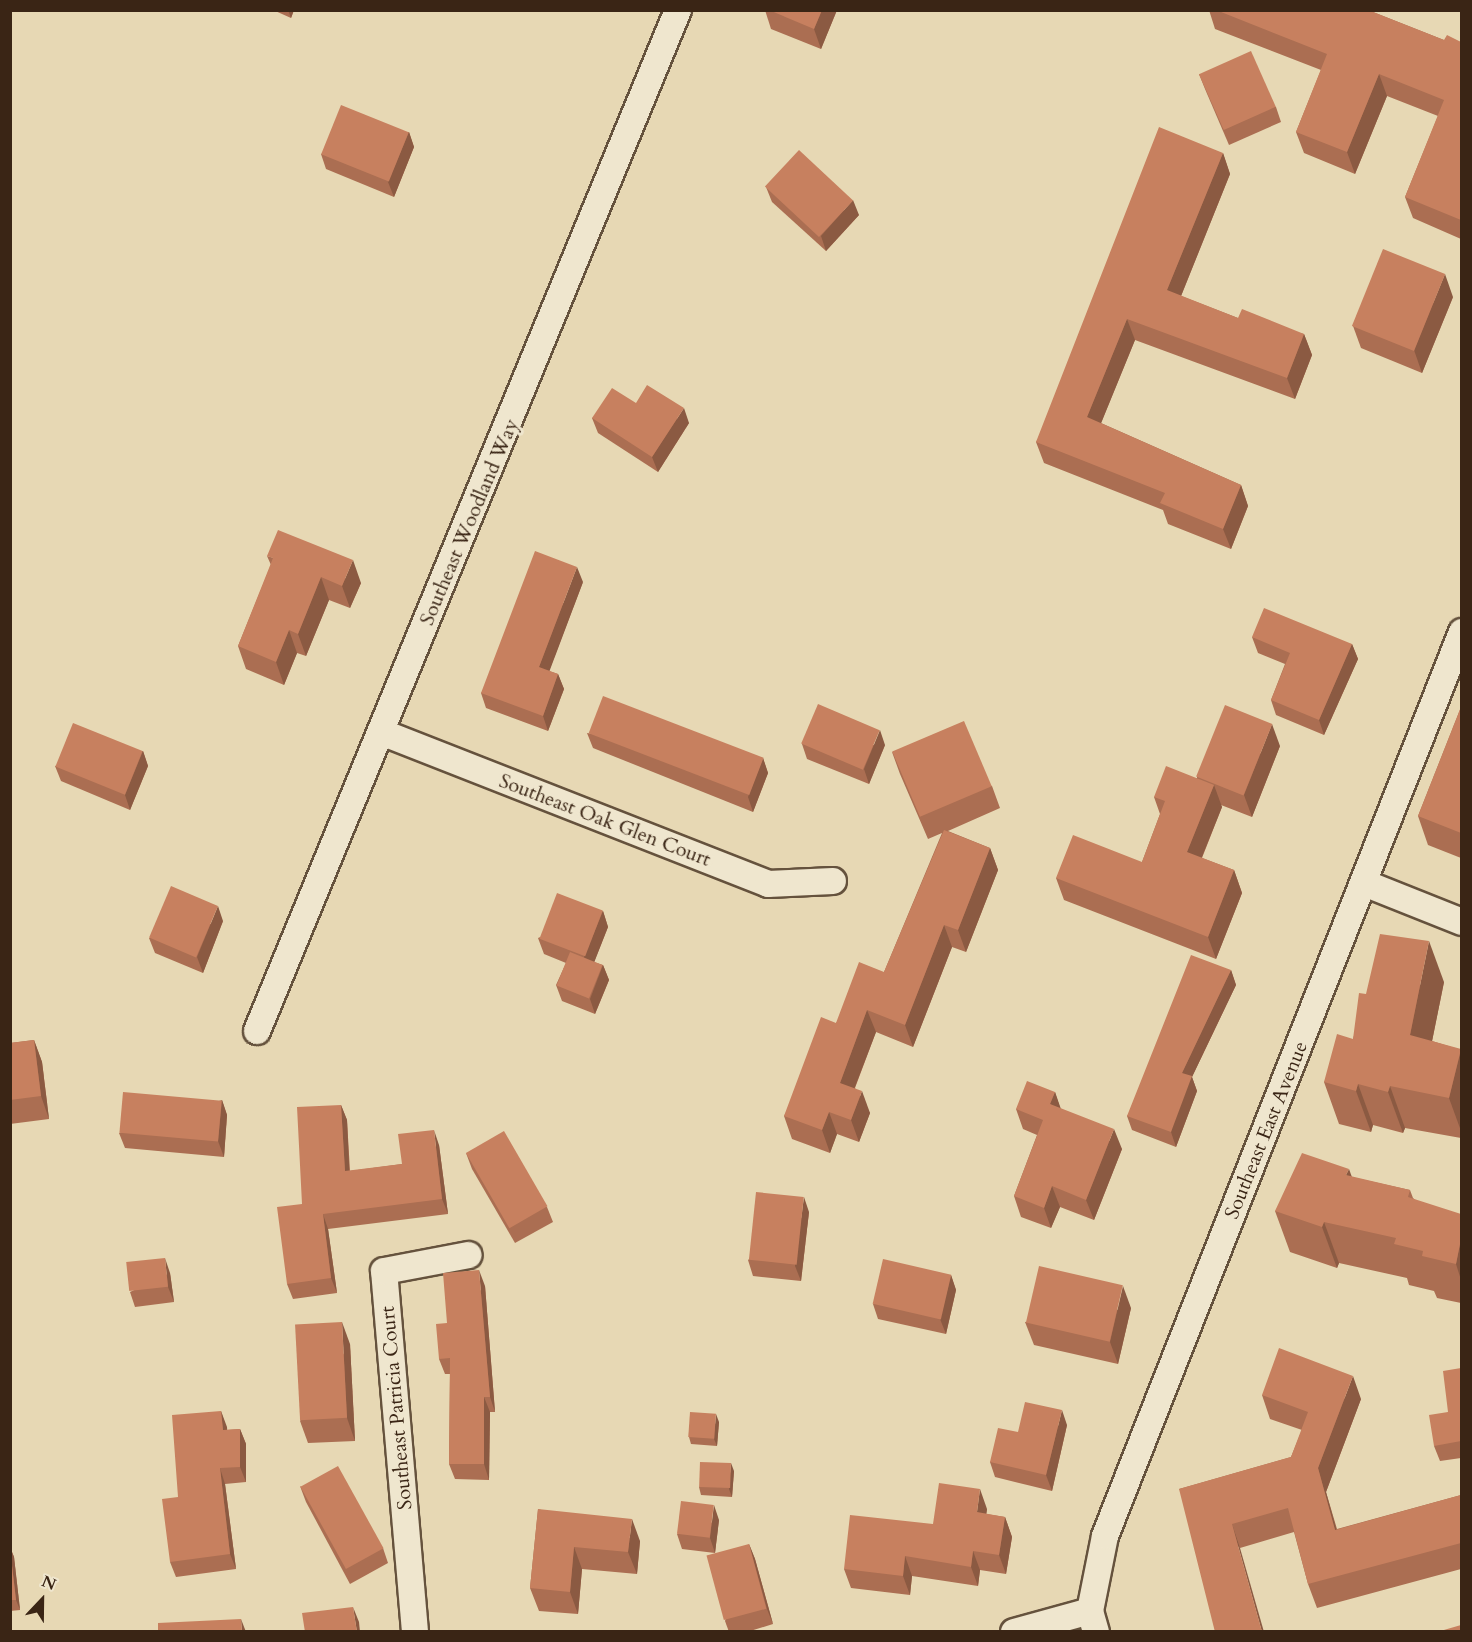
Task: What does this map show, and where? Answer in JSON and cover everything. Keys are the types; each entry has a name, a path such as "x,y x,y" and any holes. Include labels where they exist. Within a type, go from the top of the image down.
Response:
{"street":[{"name":"Southeast Woodland Way","path":"257,1031 678,10"},
{"name":"Southeast East Avenue","path":"1093,1621 1105,1536 1461,633"},
{"name":"Southeast Oak Glen Court","path":"381,732 768,884 833,881"},
{"path":"1364,883 1461,922"},
{"name":"Southeast Patricia Court","path":"415,1632 384,1271 469,1254"},
{"path":"1014,1632 1093,1621"}],"building":[{"path":"769,10 822,10 814,29"},
{"path":"1216,10 1368,10 1444,40 1447,35 1461,42 1461,220 1405,197 1444,100 1379,74 1347,152 1296,132 1327,54"},
{"path":"1251,51 1276,107 1224,130 1199,74"},
{"path":"341,105 409,132 389,181 321,154"},
{"path":"1159,127 1223,153 1167,290 1238,318 1242,309 1304,334 1287,378 1127,319 1087,417 1241,485 1223,529 1160,503 1165,493 1036,442"},
{"path":"799,150 853,200 819,237 765,187"},
{"path":"1383,249 1445,274 1414,351 1352,326"},
{"path":"647,385 684,408 652,457 592,418 612,388 636,403"},
{"path":"278,530 353,560 342,586 321,577 298,634 289,630 276,662 238,646 273,558 267,556"},
{"path":"535,551 577,567 539,667 558,674 543,716 481,693"},
{"path":"1264,608 1352,644 1319,720 1271,700 1290,653 1252,637"},
{"path":"603,696 764,758 749,795 589,733"},
{"path":"818,704 880,730 863,770 801,744"},
{"path":"1225,705 1272,724 1243,795 1196,776"},
{"path":"1461,707 1461,833 1418,816"},
{"path":"964,721 992,786 920,817 892,751"},
{"path":"73,723 143,751 125,795 55,767"},
{"path":"1166,766 1214,785 1187,852 1234,870 1208,937 1056,878 1073,835 1142,862 1165,801 1154,797"},
{"path":"944,830 990,848 958,930 944,925 905,1025 867,1010 840,1083 862,1091 851,1120 829,1112 822,1130 784,1116 821,1017 836,1023 859,962 884,972"},
{"path":"171,886 218,906 196,957 149,938"},
{"path":"557,893 603,911 585,956 539,939"},
{"path":"1380,934 1429,941 1410,1035 1461,1049 1449,1098 1390,1086 1388,1092 1358,1084 1356,1091 1324,1082 1337,1034 1353,1039 1359,993 1366,994"},
{"path":"570,952 602,965 589,998 557,985"},
{"path":"1191,955 1231,970 1182,1073 1192,1076 1171,1132 1127,1116"},
{"path":"34,1040 41,1096 10,1100 10,1043"},
{"path":"1027,1081 1055,1092 1050,1104 1114,1129 1086,1200 1052,1186 1044,1208 1014,1196 1043,1120 1016,1109"},
{"path":"123,1092 222,1101 218,1141 119,1133"},
{"path":"341,1105 345,1171 402,1164 398,1134 434,1130 442,1199 323,1214 331,1278 287,1284 277,1207 302,1204 297,1107"},
{"path":"504,1131 548,1206 509,1228 466,1153"},
{"path":"1302,1153 1349,1169 1346,1175 1410,1190 1408,1197 1461,1214 1461,1239 1456,1264 1422,1256 1423,1251 1394,1244 1396,1238 1324,1222 1322,1227 1275,1211"},
{"path":"756,1192 804,1197 797,1265 749,1260"},
{"path":"165,1258 168,1287 129,1291 126,1262"},
{"path":"883,1259 951,1275 941,1320 873,1304"},
{"path":"1039,1266 1123,1285 1110,1342 1026,1323"},
{"path":"479,1270 490,1397 484,1397 484,1464 449,1464 450,1358 439,1359 436,1324 447,1323 443,1273"},
{"path":"342,1322 347,1418 300,1420 295,1324"},
{"path":"1279,1348 1353,1376 1318,1468 1335,1530 1461,1495 1461,1543 1308,1584 1288,1508 1232,1524 1262,1632 1215,1632 1179,1489 1291,1457 1308,1412 1262,1395"},
{"path":"1461,1368 1461,1441 1434,1446 1429,1415 1448,1412 1443,1371"},
{"path":"1025,1402 1062,1410 1046,1475 990,1462 998,1428 1018,1432"},
{"path":"221,1411 223,1430 240,1429 240,1467 220,1468 230,1554 170,1562 162,1499 178,1497 172,1415"},
{"path":"690,1412 716,1414 714,1439 688,1437"},
{"path":"700,1462 731,1463 730,1488 699,1487"},
{"path":"338,1466 384,1548 346,1569 300,1487"},
{"path":"939,1483 980,1489 977,1512 1005,1517 999,1555 973,1551 971,1567 905,1556 903,1576 844,1569 850,1515 933,1524"},
{"path":"681,1501 714,1505 710,1538 677,1534"},
{"path":"538,1509 632,1519 628,1552 574,1547 570,1592 530,1588"},
{"path":"749,1544 766,1609 724,1620 706,1555"},
{"path":"10,1549 16,1600 10,1600"},
{"path":"353,1607 357,1632 305,1632 302,1613"},
{"path":"241,1619 242,1632 158,1632 158,1623"},
{"path":"1461,1625 1461,1632 1437,1632"}]}
